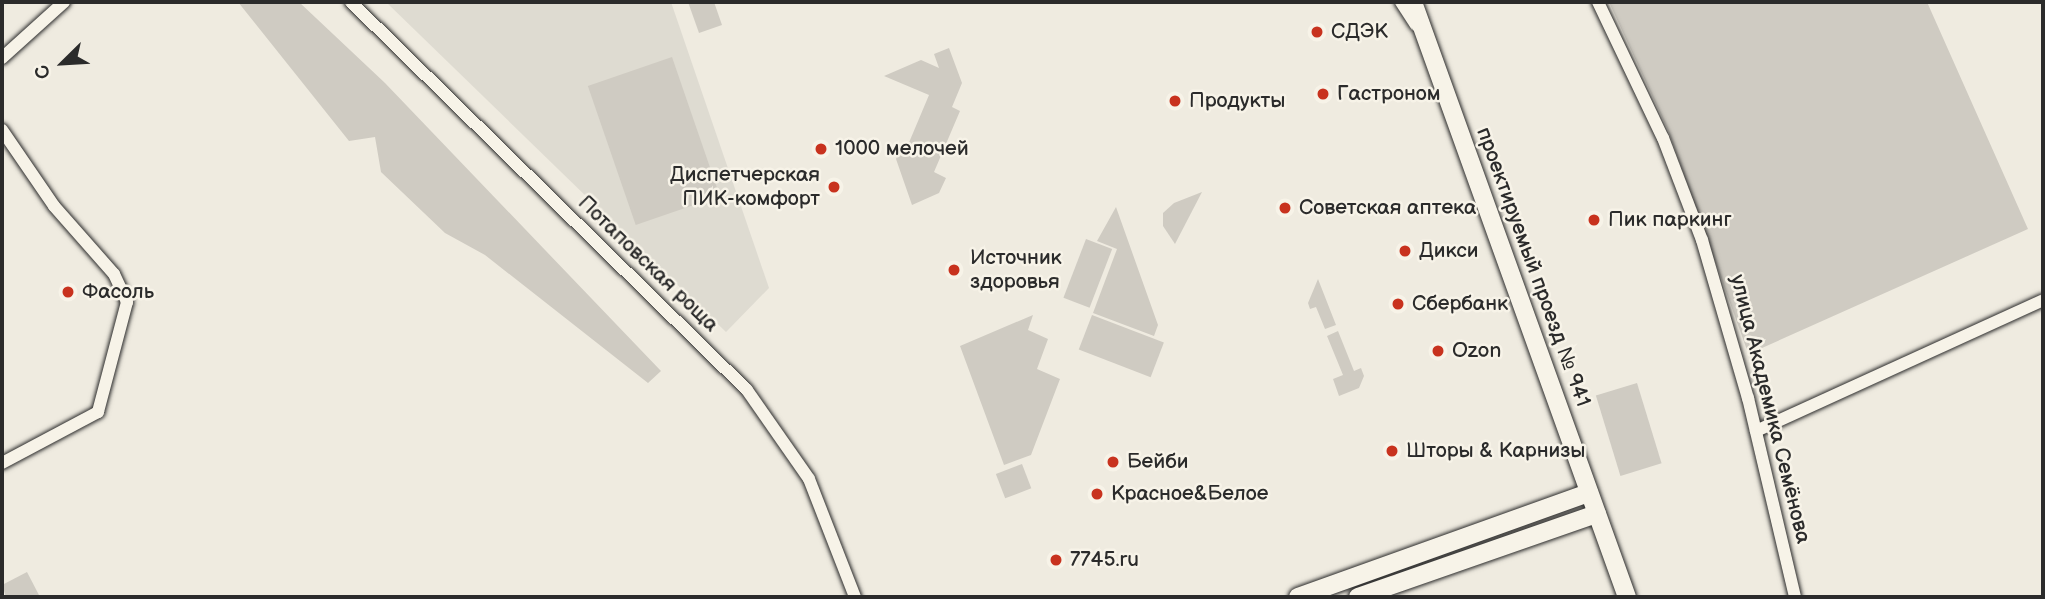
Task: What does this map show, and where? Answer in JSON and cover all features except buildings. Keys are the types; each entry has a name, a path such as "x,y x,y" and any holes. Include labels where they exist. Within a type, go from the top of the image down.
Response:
{"main road":[{"path":"1413,2 1433,57"},
{"name":"проектируемый проезд № 941","path":"1433,57 1627,597"},
{"path":"1298,597 1589,493"},
{"path":"1359,597 1597,514"}],"street":[{"path":"2,58 64,2"},
{"name":"Потаповская роща","path":"351,2 747,390 809,479 855,597"},
{"path":"1401,2 1433,57"},
{"name":"улица Академика Семёнова","path":"1598,2 1662,138 1702,240 1756,431 1795,597"},
{"path":"2,130 54,206 114,274 127,302 98,412 2,463"},
{"path":"1756,431 2043,300"}],"shaded area":[{"path":"238,2 299,2 385,83 661,371 648,383 485,255 445,233 381,172 375,137 349,141"},
{"path":"386,2 671,2 769,288 726,332"},
{"path":"688,2 714,2 722,25 699,33"},
{"path":"1609,2 1927,2 2028,229 1753,352 1747,350 1668,130"},
{"path":"949,48 962,83 952,107 960,111 934,172 946,178 939,193 912,205 896,159 899,150 905,152 929,95 884,76 921,60 939,68 934,54"},
{"path":"672,57 720,196 636,225 588,86"},
{"path":"1202,192 1175,244 1163,226 1163,213 1174,203"},
{"path":"1116,207 1158,325 1154,336 1093,313 1117,249 1097,241"},
{"path":"1086,239 1112,249 1090,308 1063,298"},
{"path":"1318,279 1336,325 1325,329 1316,307 1310,309 1308,303"},
{"path":"1033,315 1028,330 1048,339 1037,369 1060,379 1031,455 1004,465 960,346"},
{"path":"1092,315 1164,343 1151,377 1079,350"},
{"path":"1338,331 1354,371 1361,368 1364,376 1359,388 1339,396 1333,379 1343,375 1327,336"},
{"path":"1637,383 1662,463 1620,476 1596,396"},
{"path":"1022,464 1031,488 1005,498 996,474"},
{"path":"27,572 40,597 6,597 2,585"}],"place":[{"name":"СДЭК","path":"1317,32"},
{"name":"Гастроном","path":"1323,94"},
{"name":"Продукты","path":"1175,101"},
{"name":"1000 мелочей","path":"821,149"},
{"name":"Диспетчерская ПИК-комфорт","path":"834,187"},
{"name":"Советская аптека","path":"1285,208"},
{"name":"Пик паркинг","path":"1594,220"},
{"name":"Дикси","path":"1405,251"},
{"name":"Источник здоровья","path":"954,270"},
{"name":"Фасоль","path":"68,292"},
{"name":"Сбербанк","path":"1398,304"},
{"name":"Ozon","path":"1438,351"},
{"name":"Шторы & Карнизы","path":"1392,451"},
{"name":"Бейби","path":"1113,462"},
{"name":"Красное&Белое","path":"1097,494"},
{"name":"7745.ru","path":"1056,560"}]}
